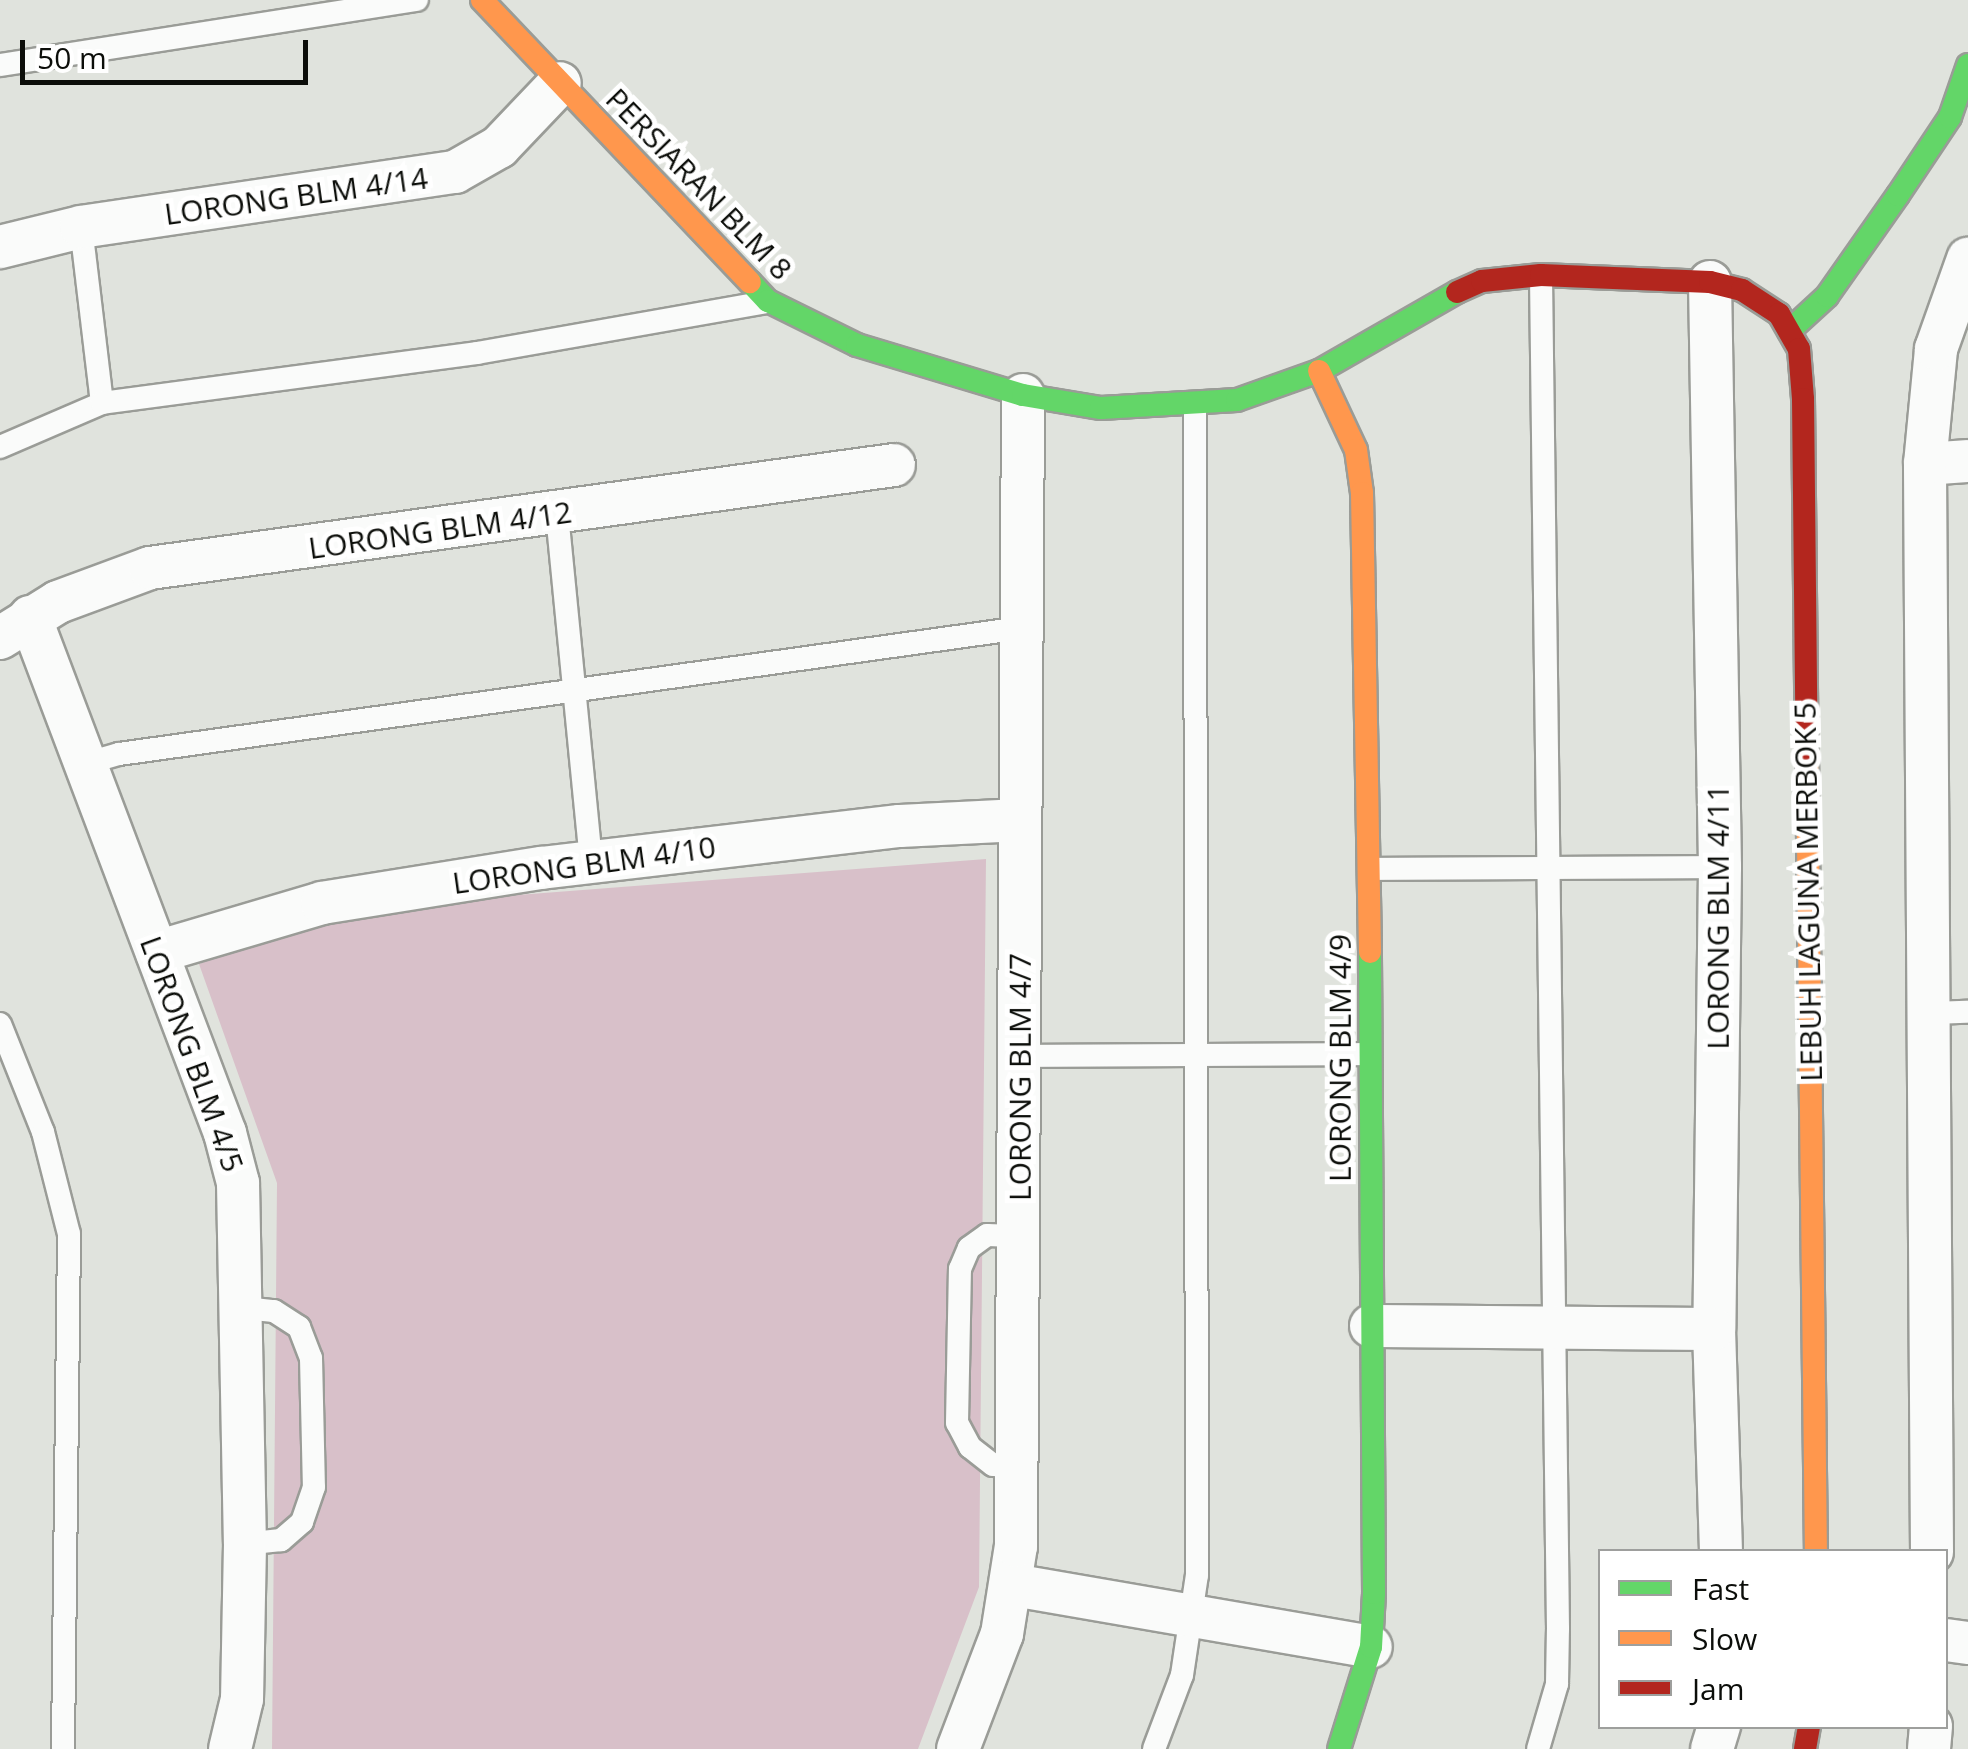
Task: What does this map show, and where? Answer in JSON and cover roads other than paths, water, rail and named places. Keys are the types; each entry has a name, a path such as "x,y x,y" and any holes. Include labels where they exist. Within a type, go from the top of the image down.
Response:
{"street":[{"name":"PERSIARAN BLM 8","path":"482,0 768,301 856,345 1023,395 1100,408 1194,407 1270,390 1319,370 1435,301 1482,281 1541,274 1710,282"},
{"path":"1710,282 1742,290 1779,314 1789,331 1827,296 1898,195 1950,117 1968,65"},
{"name":"LORONG BLM 4/14","path":"0,247 80,227 455,172 499,147 560,83"},
{"path":"1932,1549 1950,1012 1925,464 1936,349 1964,274"},
{"name":"LORONG BLM 4/11","path":"1710,282 1720,867 1714,1329 1722,1549"},
{"name":"LEBUH LAGUNA MERBOK 5","path":"1789,331 1798,349 1803,399 1816,1549"},
{"name":"LORONG BLM 4/9","path":"1319,370 1356,450 1362,493 1370,869 1371,1647 1339,1749"},
{"name":"LORONG BLM 4/7","path":"958,1749 1013,1585 1019,1468 1023,395"},
{"path":"1925,464 1968,461"},
{"name":"LORONG BLM 4/12","path":"15,627 150,568 894,465"},
{"name":"LORONG BLM 4/5","path":"15,627 84,764 238,1183 244,1308 242,1698 230,1749"},
{"name":"LORONG BLM 4/10","path":"156,952 322,903 590,862 900,826 1020,820"},
{"path":"1371,1326 1714,1329"},
{"path":"1013,1585 1371,1647"}],"lane":[{"path":"0,65 417,0"},
{"path":"80,227 102,403"},
{"path":"1538,1749 1557,1684 1541,274"},
{"path":"0,446 102,403 476,353 768,301"},
{"path":"1154,1749 1194,1618 1198,1054 1194,407"},
{"path":"557,514 590,862"},
{"path":"84,764 575,689 1020,628"},
{"path":"1370,869 1720,867"},
{"path":"0,1024 43,1132 69,1234 63,1749"},
{"path":"1021,1056 1370,1054"},
{"path":"1019,1468 993,1465 970,1447 958,1423 960,1269 969,1248 988,1235 1020,1236"},
{"path":"244,1308 274,1311 299,1327 311,1358 314,1487 302,1522 281,1540 244,1544"}]}
